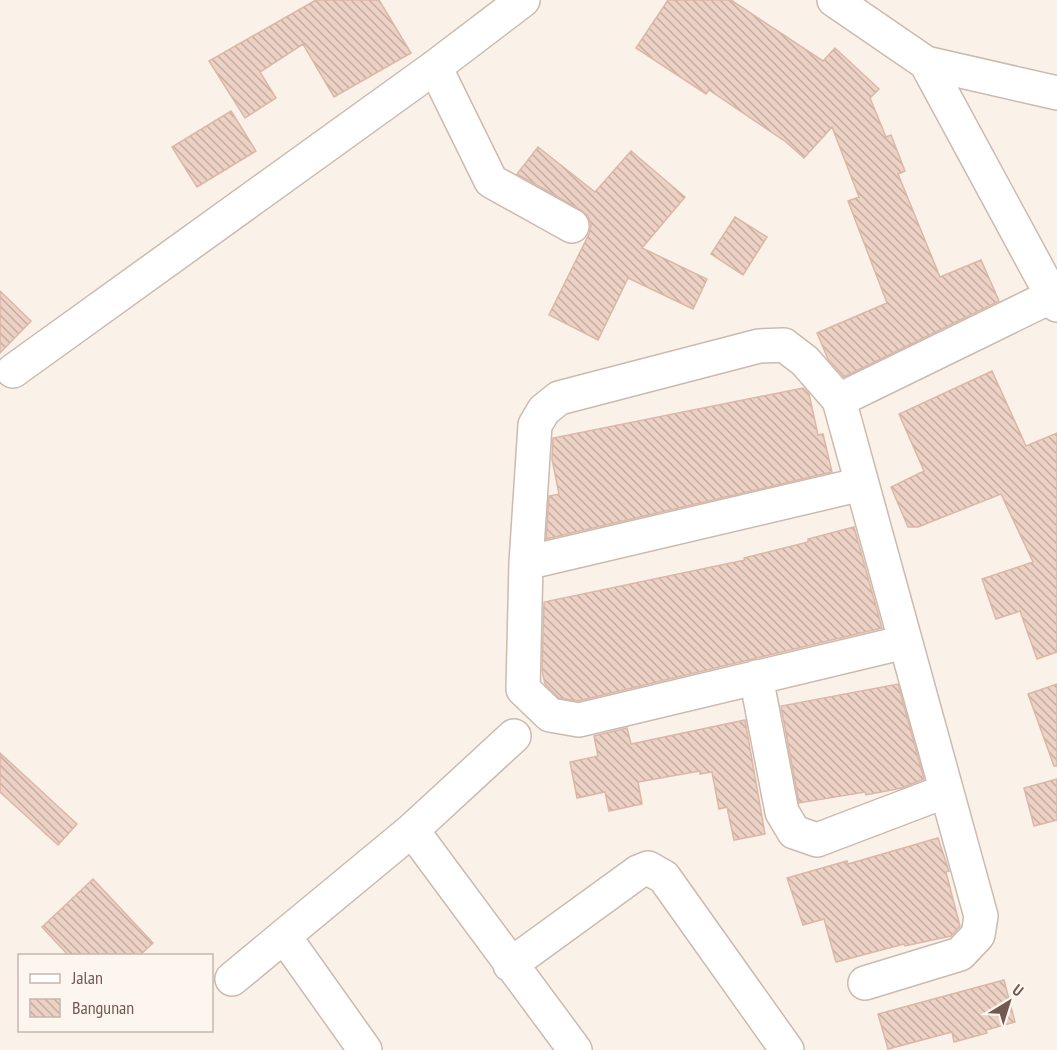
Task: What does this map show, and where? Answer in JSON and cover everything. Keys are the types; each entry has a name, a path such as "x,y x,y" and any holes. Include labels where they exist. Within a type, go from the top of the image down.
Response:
{"street":[{"path":"13,371 435,67 523,0"},
{"path":"834,0 926,63 1057,93"},
{"path":"839,400 1055,301 926,63"},
{"path":"435,67 491,181 572,226"},
{"path":"865,983 960,954 978,935 981,916 839,400 805,361 784,345 759,346 559,398 544,410 536,425 526,563 523,689 550,715 579,720 905,642"},
{"path":"526,563 862,484"},
{"path":"756,678 782,812 794,832 817,840 946,791"},
{"path":"232,979 412,830 514,736"},
{"path":"412,830 575,1050"},
{"path":"510,965 638,872 648,868 663,877 787,1050"},
{"path":"284,936 365,1050"}],"building":[{"path":"316,0 379,0 411,53 334,97 303,44 260,72 276,98 245,118 209,61"},
{"path":"668,0 731,0 823,61 835,48 879,89 870,98 886,137 891,135 905,171 898,174 940,277 981,260 999,301 844,377 828,359 817,333 887,303 848,201 859,197 832,127 804,158 786,142 709,90 706,94 636,48"},
{"path":"231,111 256,151 197,187 172,147"},
{"path":"538,147 595,192 631,151 685,197 642,248 707,279 693,309 628,278 598,340 549,315 589,234 591,225 588,216 581,210 517,174"},
{"path":"735,217 767,237 743,275 711,254"},
{"path":"0,291 31,321 0,353"},
{"path":"992,371 1026,446 1057,433 1057,652 1037,659 1020,611 996,619 982,579 1033,562 1001,494 918,527 908,527 891,487 924,471 899,414"},
{"path":"803,388 809,394 818,435 823,434 832,472 546,539 549,496 559,494 552,459 553,438"},
{"path":"854,527 882,628 578,701 559,698 545,684 542,671 544,602 745,560 744,558 808,542 808,539"},
{"path":"898,684 924,779 902,788 866,795 865,792 799,803 781,706"},
{"path":"1057,684 1057,766 1054,766 1028,694"},
{"path":"745,720 765,834 734,840 727,807 719,809 712,772 700,774 700,771 638,782 642,804 609,811 605,792 577,798 570,762 598,756 594,736 627,728 631,744"},
{"path":"0,753 77,824 58,845 0,792"},
{"path":"1057,779 1057,820 1034,826 1024,788"},
{"path":"938,838 949,871 946,872 960,926 951,936 905,946 904,944 836,962 824,919 803,925 787,878 847,861 848,864"},
{"path":"93,879 153,943 141,954 67,954 42,927"},
{"path":"1004,980 1015,1022 954,1042 952,1032 888,1049 878,1014"}]}
